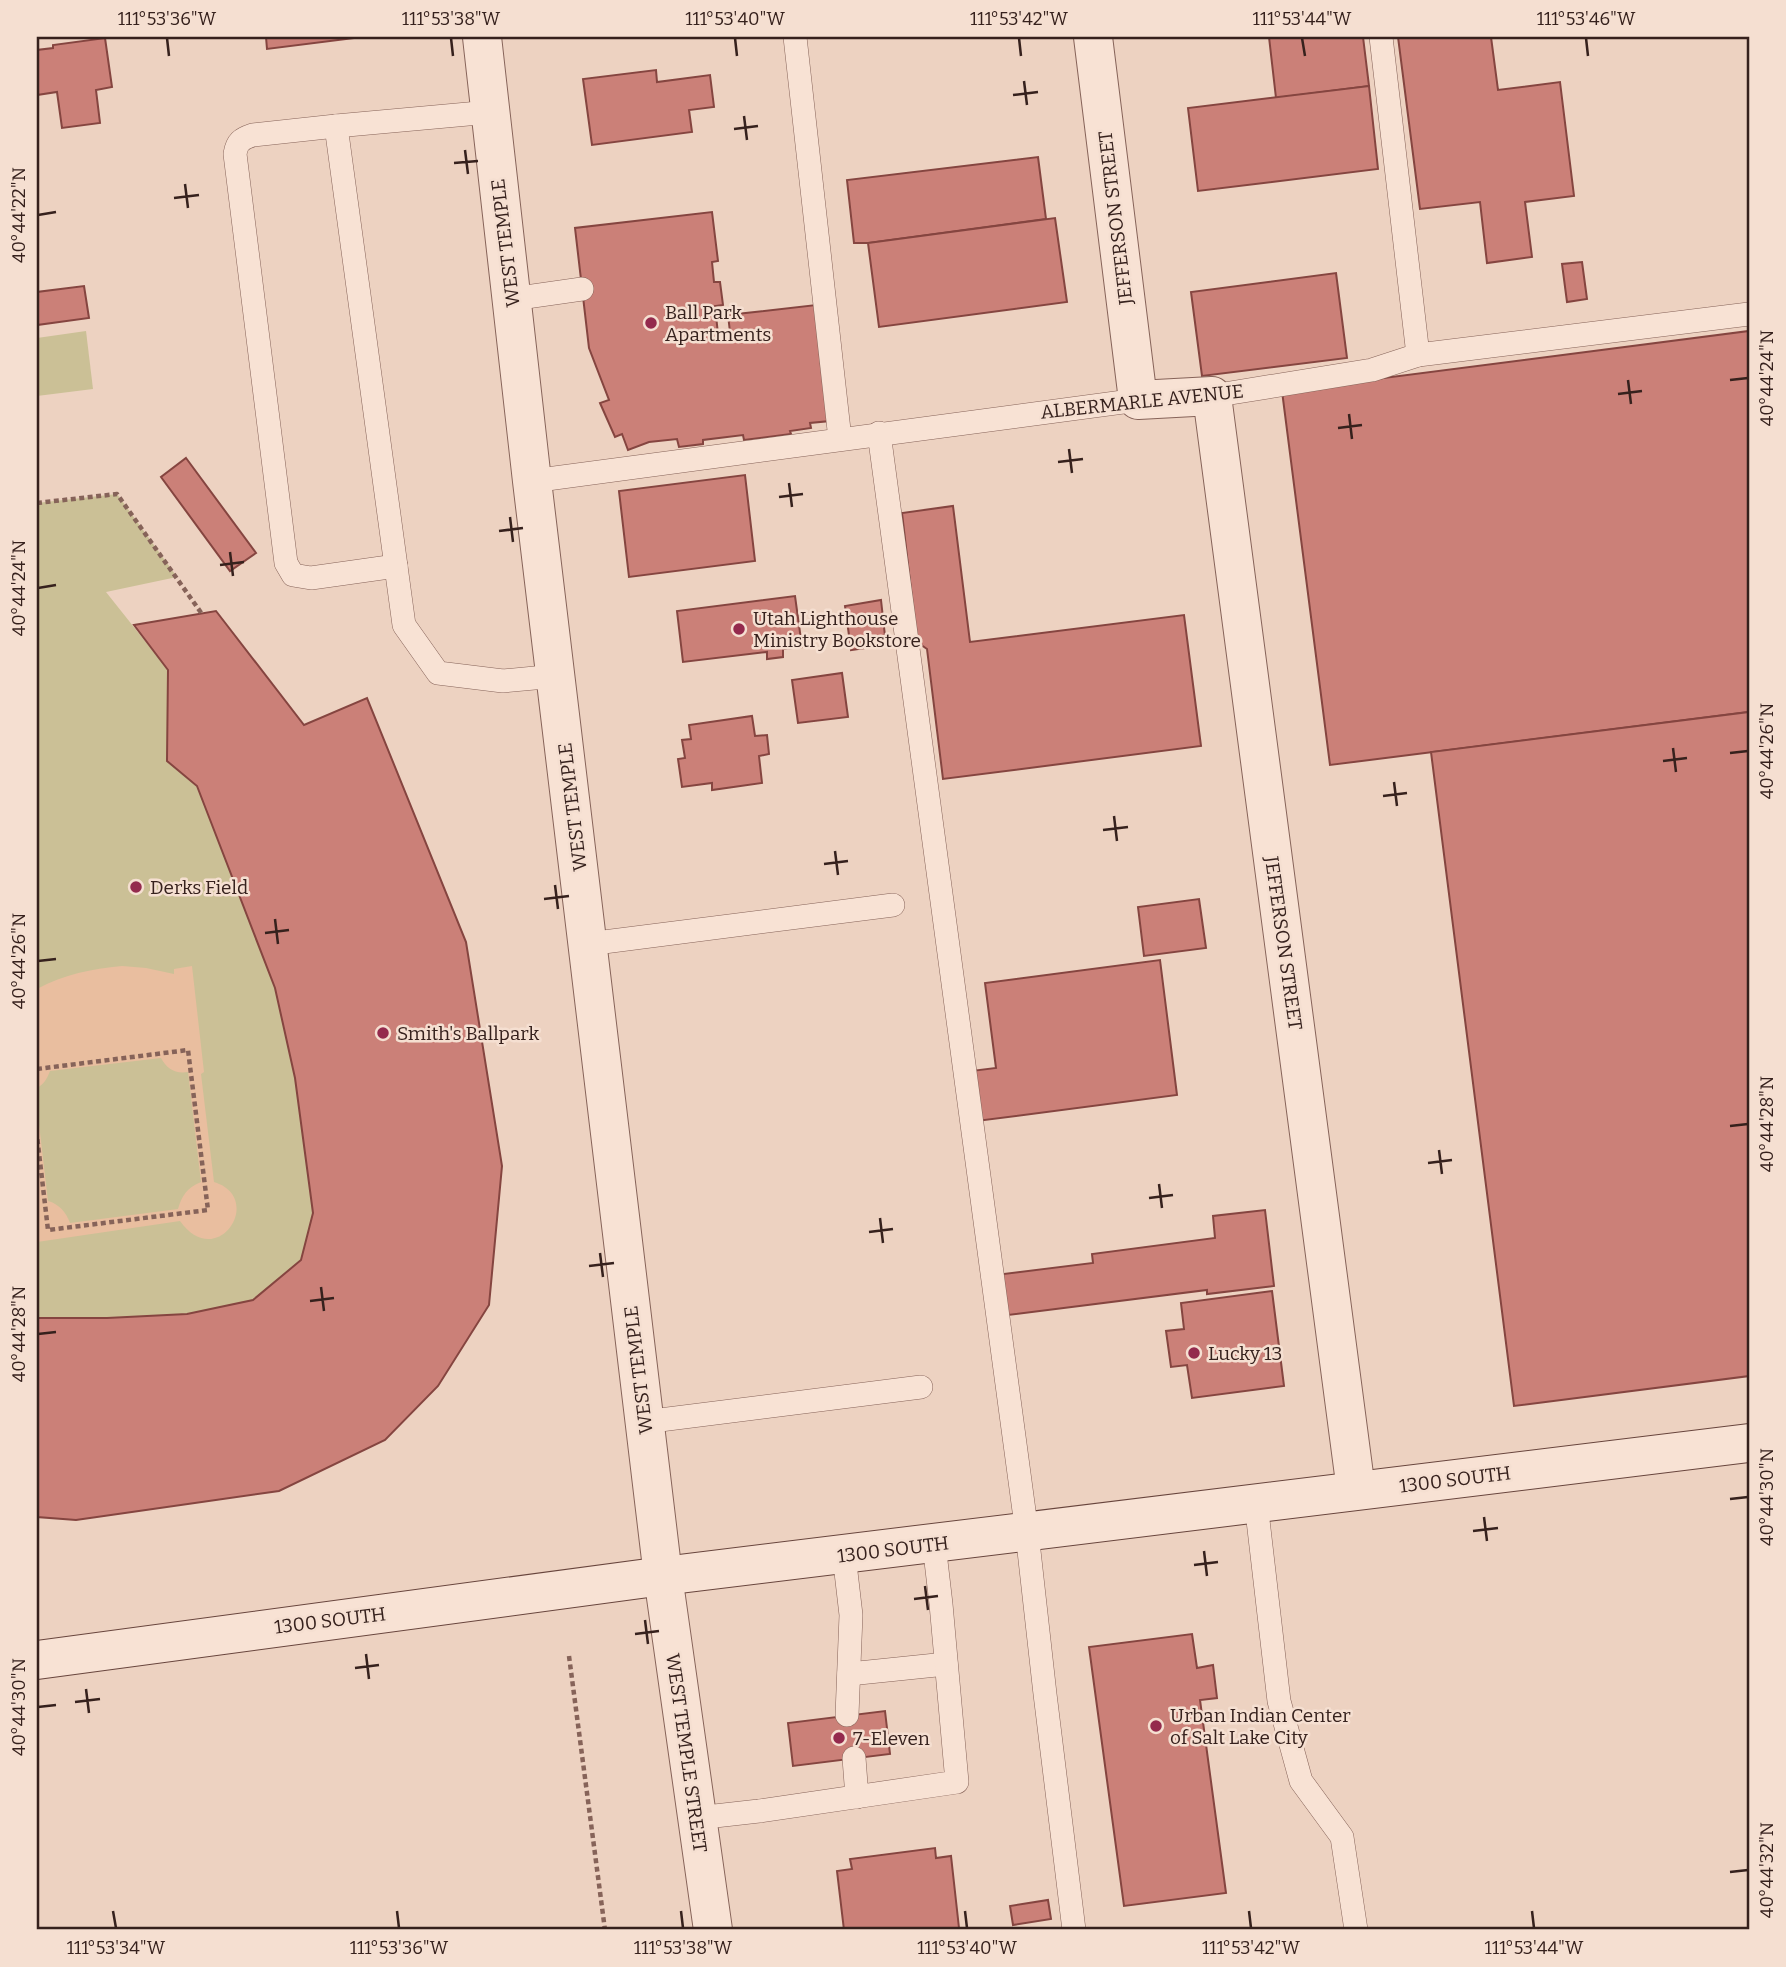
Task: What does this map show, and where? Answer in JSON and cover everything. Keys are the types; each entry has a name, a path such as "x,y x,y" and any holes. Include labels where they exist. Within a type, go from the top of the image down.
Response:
{"street":[{"name":"WEST TEMPLE","path":"482,37 663,1576"},
{"name":"JEFFERSON STREET","path":"1093,37 1138,400"},
{"name":"JEFFERSON STREET","path":"1212,396 1356,1490"},
{"name":"ALBERMARLE AVENUE","path":"1138,400 1212,396"},
{"name":"1300 SOUTH","path":"37,1660 663,1576 1749,1443"},
{"name":"WEST TEMPLE STREET","path":"663,1576 713,1930"}],"lane":[{"path":"795,37 841,439"},
{"path":"1381,37 1418,355"},
{"path":"396,566 312,578 293,575 286,563 235,155 236,144 242,138 253,135 490,112"},
{"path":"336,126 404,625 438,673 503,681 556,676"},
{"path":"512,299 582,289"},
{"name":"ALBERMARLE AVENUE","path":"1212,396 1373,370 1418,355 1749,314"},
{"name":"ALBERMARLE AVENUE","path":"533,481 1138,400"},
{"path":"879,433 1027,1533 1074,1930"},
{"path":"588,944 893,905"},
{"path":"644,1422 921,1387"},
{"path":"1256,1503 1279,1701 1301,1781 1342,1837 1356,1930"},
{"path":"697,1818 957,1782 934,1544"},
{"path":"844,1555 851,1615 847,1715"},
{"path":"849,1674 946,1664"},
{"path":"854,1758 857,1797"}],"path":[{"path":"37,503 117,494 202,614"},
{"path":"37,1069 188,1050 208,1210 48,1230 37,1136"},
{"path":"569,1656 605,1930"}],"shaded area":[{"path":"86,331 93,389 37,396 37,338"},
{"name":"Derks Field","path":"117,494 177,577 106,592 168,670 167,761 197,786 275,988 295,1078 313,1213 301,1260 253,1300 187,1314 37,1318 37,503"}],"sand":[{"path":"122,966 174,974 174,969 192,966 214,1182 229,1190 236,1202 236,1215 221,1236 208,1239 194,1235 180,1221 37,1242 37,1107 48,1201 62,1209 70,1223 178,1209 186,1192 201,1182 188,1072 172,1070 161,1058 50,1071 42,1085 37,1088 37,989 78,973"}],"building":[{"path":"266,37 362,37 267,49"},
{"path":"1269,37 1363,37 1369,86 1276,98"},
{"path":"1398,37 1491,37 1498,90 1560,82 1574,196 1525,202 1532,257 1487,263 1480,202 1420,209"},
{"path":"105,38 112,87 96,90 100,123 62,128 57,92 37,95 37,50 53,48 53,45"},
{"path":"656,70 657,82 710,75 714,107 689,110 692,132 592,145 583,79"},
{"path":"1369,86 1378,169 1198,191 1188,108"},
{"path":"1038,157 1046,219 854,243 847,180"},
{"name":"Ball Park Apartments","path":"712,212 718,261 712,262 714,282 720,282 723,305 715,306 718,334 730,332 728,315 816,305 830,421 810,423 811,428 790,431 791,434 744,440 743,435 703,440 703,444 679,447 677,439 649,442 628,450 622,434 615,437 600,403 609,400 589,348 575,228"},
{"path":"1055,218 1067,302 879,327 868,243"},
{"path":"1582,262 1587,299 1567,302 1562,264"},
{"path":"1336,273 1347,358 1202,376 1191,292"},
{"path":"84,286 89,318 37,325 37,292"},
{"path":"1749,331 1749,712 1330,765 1282,391"},
{"path":"186,458 256,553 230,571 161,477"},
{"path":"745,475 755,561 629,577 619,491"},
{"path":"953,506 970,642 1184,615 1201,746 943,779 927,649 917,642 902,513"},
{"name":"Utah Lighthouse Ministry Bookstore","path":"795,596 802,647 783,649 783,657 767,659 767,652 683,662 677,611"},
{"path":"881,600 886,645 851,650 845,606"},
{"name":"Smith's Ballpark","path":"216,611 304,725 367,698 466,942 502,1166 489,1305 438,1386 385,1440 279,1491 76,1520 37,1517 37,1318 187,1314 253,1300 301,1260 313,1213 295,1078 275,988 197,786 167,761 168,670 134,625"},
{"path":"842,673 848,717 798,723 792,680"},
{"path":"1749,712 1749,1376 1514,1406 1431,752"},
{"path":"752,716 755,736 767,735 769,754 759,756 762,783 712,790 712,783 682,787 678,759 685,758 682,740 691,739 689,725"},
{"path":"1199,899 1206,948 1144,956 1138,907"},
{"path":"1160,960 1177,1095 977,1121 971,1071 996,1068 985,983"},
{"path":"1265,1210 1274,1286 1207,1294 1207,1290 1000,1316 995,1275 1093,1263 1092,1254 1215,1238 1213,1216"},
{"path":"1272,1291 1284,1386 1192,1398 1187,1365 1171,1367 1166,1331 1184,1329 1181,1303"},
{"path":"1192,1634 1197,1668 1213,1665 1217,1698 1200,1700 1226,1893 1124,1906 1089,1647"},
{"name":"7-Eleven","path":"885,1711 890,1754 793,1766 788,1723"},
{"path":"935,1848 936,1858 951,1856 959,1928 844,1930 837,1871 852,1869 850,1859"},
{"path":"1048,1900 1051,1919 1013,1925 1010,1906"}],"place":[{"name":"Ball Park Apartments","path":"651,323"},
{"name":"Utah Lighthouse Ministry Bookstore","path":"739,629"},
{"name":"Derks Field","path":"136,887"},
{"name":"Smith's Ballpark","path":"383,1033"},
{"name":"Lucky 13","path":"1194,1353"},
{"name":"Urban Indian Center of Salt Lake City","path":"1156,1726"},
{"name":"7-Eleven","path":"839,1738"}]}
